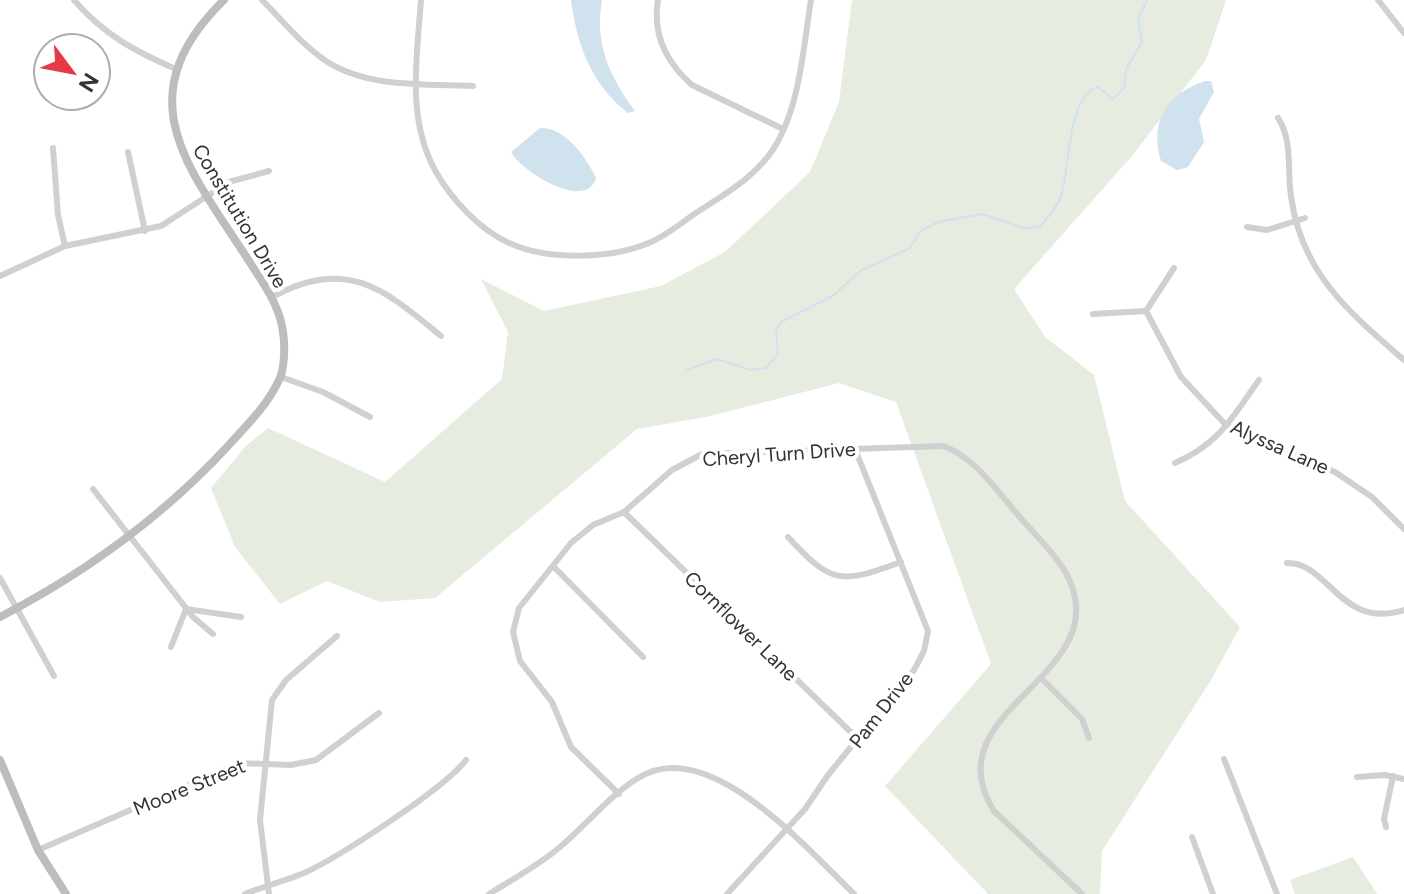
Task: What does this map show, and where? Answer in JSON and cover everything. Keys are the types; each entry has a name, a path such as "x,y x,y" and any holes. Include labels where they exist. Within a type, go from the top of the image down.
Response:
{"street":[{"path":"74,0 110,37 140,55 178,70"},
{"name":"Constitution Drive","path":"0,617 67,580 189,487 259,413 281,377 283,331 272,297 186,166 174,134 172,103 178,70 188,43 224,0"},
{"path":"262,0 312,49 336,67 370,78 416,84 473,86"},
{"path":"421,0 416,84 420,131 436,172 450,192 476,221 509,243 545,253 606,254 652,242 748,179 771,151 783,129 794,95 811,0"},
{"path":"658,0 656,19 662,48 681,76 707,93 783,129"},
{"path":"1378,0 1404,33"},
{"path":"1278,118 1286,136 1291,199 1311,261 1350,314 1404,360"},
{"path":"53,148 58,215 65,246"},
{"path":"128,152 145,231"},
{"path":"0,276 65,246 145,231 178,218 237,179 269,171"},
{"path":"1247,227 1267,230 1305,218"},
{"path":"1093,314 1146,311 1174,268"},
{"path":"272,297 320,279 344,277 366,282 381,289 441,336"},
{"name":"Alyssa Lane","path":"1146,311 1181,377 1226,425 1335,472 1372,497 1404,529"},
{"path":"281,377 323,392 370,417"},
{"path":"1175,463 1202,451 1226,425 1259,380"},
{"name":"Cheryl Turn Drive","path":"619,794 571,747 552,702 515,651 514,620 519,608 571,543 593,525 624,512 672,470 702,454 927,445 954,450 974,465 1065,572 1074,598 1073,627 1061,654 1042,679 991,730 979,766 984,795 994,811 1082,894"},
{"name":"Pam Drive","path":"727,894 785,831 859,740 914,670 924,651 928,631 855,449"},
{"path":"93,489 186,609 213,634"},
{"name":"Cornflower Lane","path":"624,512 859,740"},
{"path":"788,537 811,562 844,578 860,577 901,562"},
{"path":"1287,563 1303,566 1357,608 1383,614 1404,610"},
{"path":"553,566 643,657"},
{"path":"0,578 54,676"},
{"path":"186,609 241,617"},
{"path":"171,647 186,609"},
{"path":"269,894 260,839 264,764 272,700 277,689 337,636"},
{"path":"1042,679 1082,719 1089,738"},
{"name":"Moore Street","path":"38,850 239,763 291,765 316,760 379,713"},
{"path":"1224,759 1277,894"},
{"path":"0,760 38,850 66,894"},
{"path":"245,894 300,875 339,853 448,779 466,760"},
{"path":"489,894 547,858 619,794 650,772 668,767 693,769 749,799 854,894"},
{"path":"1386,827 1384,819 1393,776"},
{"path":"1357,777 1393,776 1404,779"},
{"path":"1192,837 1213,894"}],"shaded area":[{"path":"852,0 1226,0 1206,60 1132,156 1014,289 1045,337 1094,375 1125,501 1240,627 1211,680 1102,851 1100,894 988,894 885,786 991,664 896,402 839,383 706,417 637,429 435,598 380,602 327,581 280,604 235,547 211,488 246,446 268,428 385,482 502,379 508,332 481,279 544,311 661,286 725,252 810,172 839,102"},
{"path":"1353,857 1377,894 1295,894 1290,880"}],"water":[{"path":"571,0 602,0 600,31 606,59 618,86 635,111 628,113 615,102 595,76 577,33"},
{"path":"1211,81 1214,92 1199,119 1204,142 1188,167 1177,170 1161,161 1157,133 1160,121 1164,110 1180,93"},
{"path":"540,128 558,132 574,145 596,178 590,187 580,191 554,185 517,160 511,152"}],"waterway":[{"path":"687,370 717,359 751,370 766,368 778,354 776,331 781,322 834,295 860,271 910,248 921,231 938,222 982,214 1024,228 1039,227 1052,213 1061,196 1071,134 1080,103 1098,87 1113,99 1124,88 1126,69 1142,42 1138,19 1147,0"}]}
